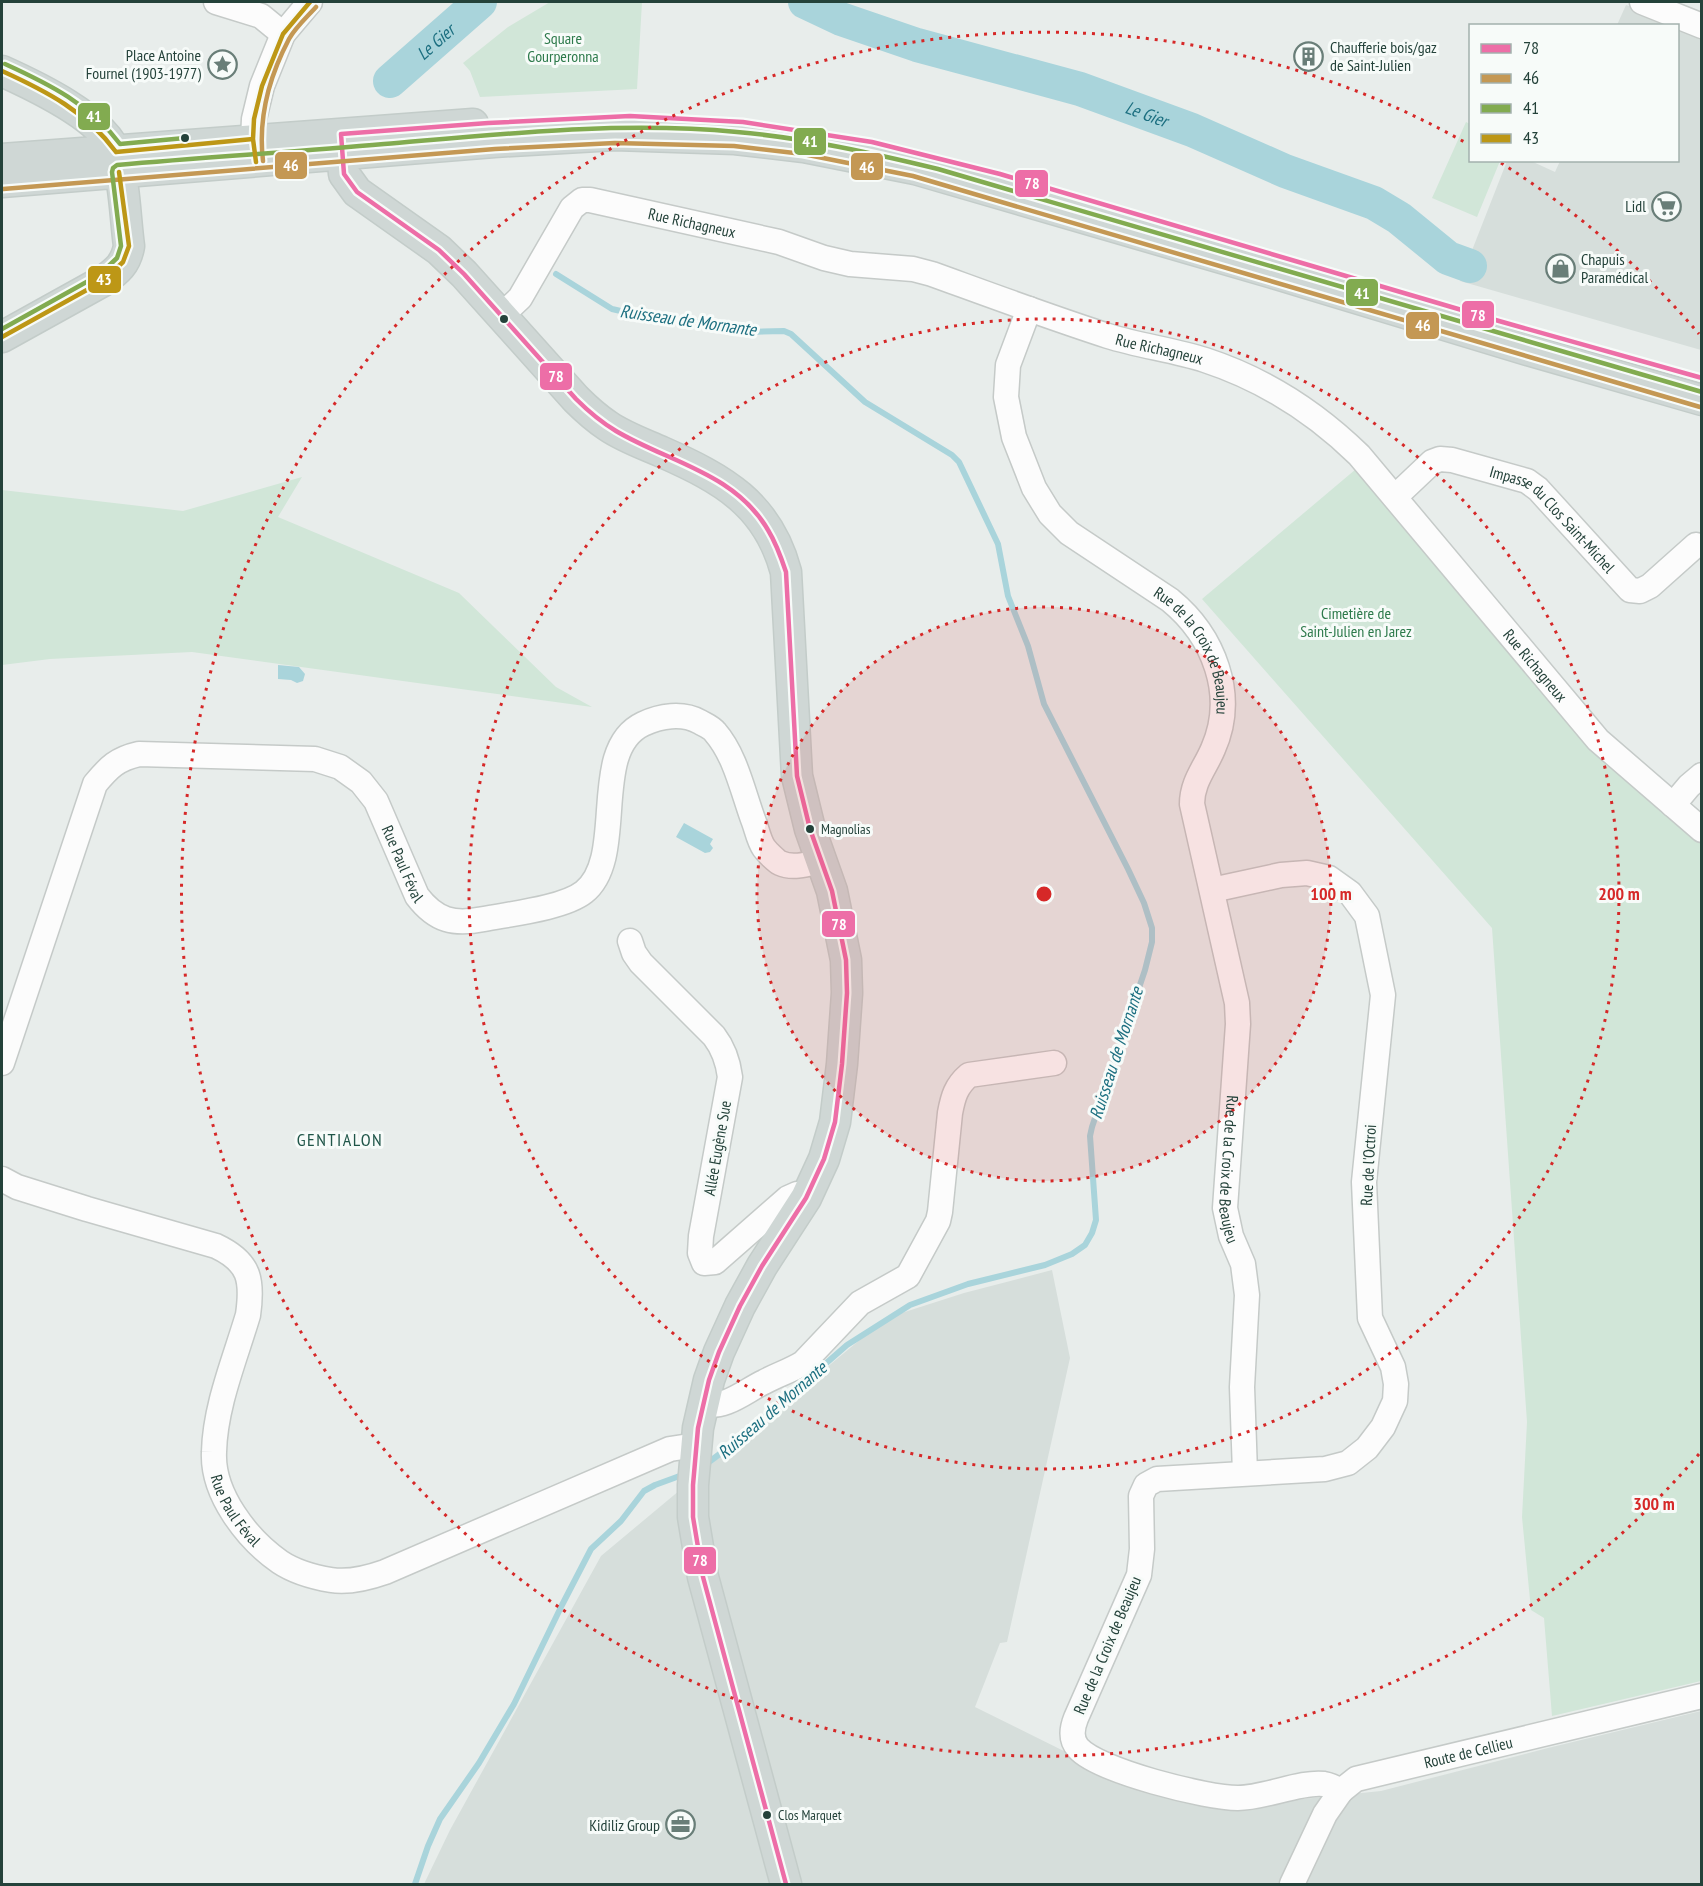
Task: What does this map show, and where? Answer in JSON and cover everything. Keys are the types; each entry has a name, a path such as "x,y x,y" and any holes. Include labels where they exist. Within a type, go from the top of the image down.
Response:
{"main road":[{"path":"2,71 70,106 94,123 105,135 118,162 129,246 127,258 119,270 2,337"},
{"path":"341,145 489,123 630,116 743,122 872,142 1011,178 1701,378"},
{"path":"2,182 118,162 341,145 494,142 615,135 735,139 804,147 915,169 1701,400"},
{"path":"341,145 344,174 357,192 439,250 592,414 628,438 720,480 741,496 754,509 774,537 786,572 797,776 820,861 832,891 846,960 847,993 842,1064 835,1122 824,1159 806,1198 762,1266 740,1306 719,1352 703,1404 695,1462 693,1517 703,1577 786,1884"},
{"path":"2,159 118,162"}],"street":[{"path":"216,2 261,16 283,34"},
{"path":"255,151 254,118 262,86 283,34 310,2"},
{"path":"1642,2 1701,26"},
{"name":"Rue Richagneux","path":"502,315 517,302 535,276 572,208 582,201 590,200 779,242 824,258 850,264 932,274 1119,339 1187,355 1230,369 1314,415 1338,434 1395,497 1598,740 1701,830"},
{"name":"Rue de la Croix de Beaujeu","path":"1029,309 1008,365 1006,397 1014,437 1034,488 1050,514 1069,532 1170,600 1185,613 1201,633 1220,674 1223,699 1221,724 1214,748 1192,791 1192,804 1237,1003 1238,1024 1225,1208 1231,1236 1242,1264 1247,1295 1242,1387 1245,1473 1157,1479 1146,1485 1141,1496 1142,1549 1139,1575 1072,1726 1072,1735 1077,1747 1088,1756 1134,1776 1171,1787 1219,1797 1260,1796 1316,1783 1327,1784 1341,1791"},
{"name":"Impasse du Clos Saint-Michel","path":"1395,497 1432,462 1440,459 1452,460 1527,481 1538,489 1630,590 1640,591 1650,586 1696,545"},
{"name":"Rue Paul Féval","path":"2,1063 95,784 107,769 123,758 139,754 315,759 340,767 361,782 376,801 417,896 425,907 450,921 470,922 555,905 582,894 596,881 602,864 613,771 618,751 627,735 640,725 658,718 675,716 693,718 713,729 727,747 764,848 780,863 800,866 820,861"},
{"path":"1673,805 1701,775"},
{"name":"Rue de l'Octroi","path":"1212,890 1281,875 1307,873 1329,878 1350,893 1367,916 1383,995 1364,1182 1370,1318 1393,1367 1396,1384 1395,1401 1378,1434 1367,1448 1348,1463 1325,1469 1245,1473"},
{"name":"Allée Eugène Sue","path":"630,941 641,963 714,1036 722,1046 728,1060 730,1077 701,1236 699,1253 704,1263 715,1262 788,1198 796,1194 806,1198"},
{"path":"703,1404 711,1406 722,1404 794,1369 803,1363 860,1303 908,1276 938,1221 950,1113 959,1083 969,1075 1054,1063"},
{"name":"Rue Paul Féval","path":"2,1179 17,1187 87,1209 216,1246 232,1253 246,1268 250,1282 248,1315 216,1424 213,1455 225,1500 238,1521 256,1542 281,1563 305,1575 333,1581 360,1580 385,1572 669,1449 695,1462"},
{"name":"Route de Cellieu","path":"1292,1884 1325,1814 1341,1791 1356,1779 1701,1696"}],"shaded area":[{"path":"1626,5 1689,27 1701,34 1701,350 1460,281 1507,162 1533,162 1555,172 1560,162 1679,162 1679,24 1617,24"},
{"path":"1052,1270 1070,1358 1007,1642 1000,1643 975,1707 1096,1767 1197,1802 1294,1800 1381,1791 1701,1711 1701,1884 424,1884 450,1830 601,1556 886,1318 964,1293"}],"green space":[{"name":"Square Gourperonna","path":"550,2 642,2 637,89 480,97 470,71 463,63 508,27"},
{"path":"1466,122 1469,124 1469,162 1500,162 1477,217 1432,198"},
{"name":"Cimetière de Saint-Julien en Jarez","path":"1356,469 1701,838 1701,1681 1552,1716 1544,1618 1531,1610 1522,1517 1527,1422 1492,928 1202,599"},
{"path":"302,477 278,517 459,593 556,687 592,707 192,652 50,659 2,665 2,490 183,511"}],"water":[{"path":"278,665 299,667 305,674 303,681 297,683 278,679"},
{"path":"684,823 713,839 710,844 713,848 710,852 705,853 676,837"}],"waterway":[{"name":"Le Gier","path":"390,81 480,2"},
{"name":"Le Gier","path":"805,2 841,19 917,45 1080,89 1192,130 1285,171 1374,203 1399,218 1448,258 1470,266"},
{"name":"Ruisseau de Mornante","path":"556,274 612,309 748,332 784,331 791,334 865,402 952,455 959,462 998,544 1008,596 1028,646 1044,704 1128,869 1144,903 1152,928 1152,942 1145,970 1090,1136 1096,1220 1085,1245 1072,1254 1045,1265 968,1284 910,1305 847,1345 737,1441 705,1465"},
{"name":"Ruisseau de Mornante","path":"415,1884 440,1819 479,1763 514,1704 591,1549 621,1521 644,1491 685,1474"}],"transit line":[{"name":"43","path":"256,162 253,139 254,119 262,86 283,34 310,2"},
{"name":"46","path":"263,161 264,114 276,68 292,35 316,7"},
{"name":"41","path":"5,64 68,97 96,118 120,144 185,138"},
{"name":"43","path":"2,71 65,104 92,125 116,152"},
{"name":"78","path":"341,134 488,123 630,116 743,122 872,142 1000,174 1499,321 1702,378"},
{"name":"41","path":"2,329 99,275 117,258 121,246 112,172 117,165 560,130 693,129 813,142 938,169 1702,392"},
{"name":"78","path":"341,134 344,174 357,192 439,250 464,274 576,399 605,424 636,442 699,471 738,495 768,530 786,572 797,776 810,829 832,891 846,960 847,993 842,1064 835,1122 824,1159 806,1198 762,1266 740,1306 709,1380 698,1428 693,1485 693,1517 703,1577 786,1884"},
{"name":"43","path":"116,152 253,139"},
{"name":"46","path":"3,189 495,149 615,143 734,146 803,154 913,176 1700,407"},
{"name":"43","path":"2,337 103,281 123,262 129,246 119,172"}],"place":[{"name":"Chaufferie bois/gaz de Saint-Julien","path":"1309,56"},
{"name":"Place Antoine Fournel (1903-1977)","path":"222,64"},
{"name":"Lidl","path":"1667,206"},
{"name":"Chapuis Paramédical","path":"1560,268"},
{"name":"Magnolias","path":"810,829"},
{"name":"Clos Marquet","path":"767,1815"},
{"name":"Kidiliz Group","path":"681,1825"}],"district":[{"name":"GENTIALON","path":"340,1139"}]}
